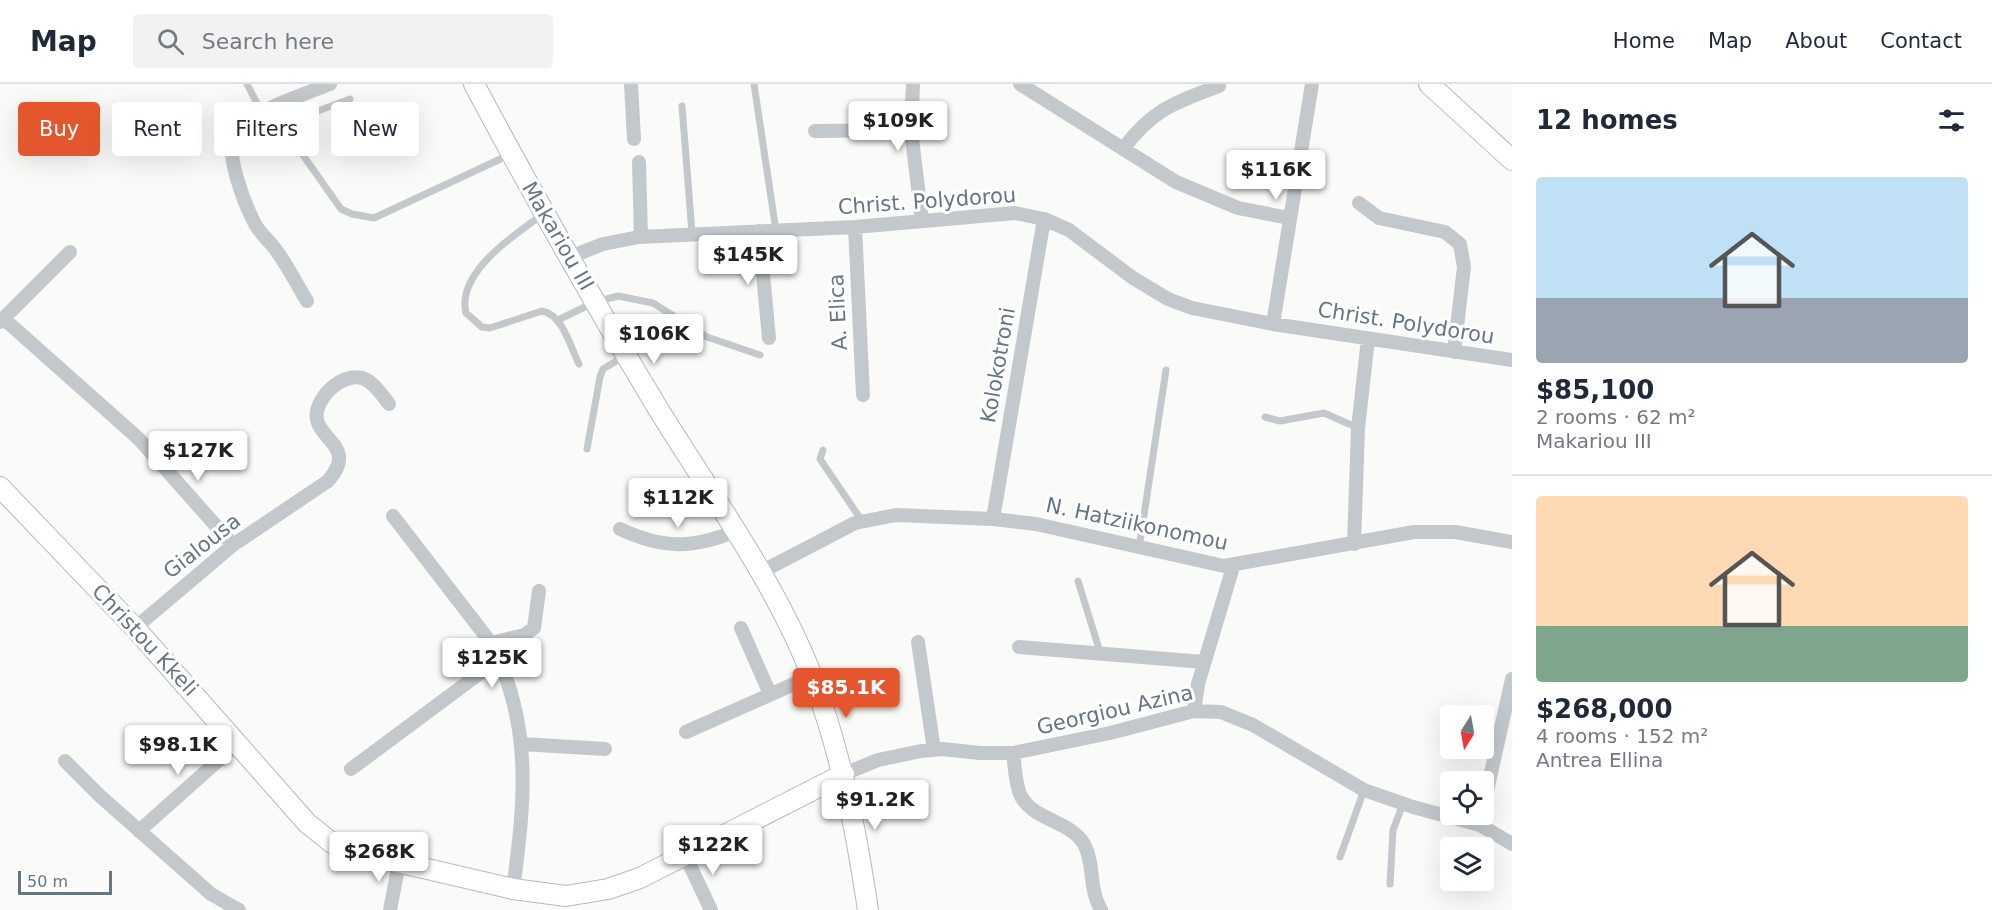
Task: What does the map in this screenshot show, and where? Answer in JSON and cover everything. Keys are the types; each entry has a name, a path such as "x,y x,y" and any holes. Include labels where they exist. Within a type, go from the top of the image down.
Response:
{"main road":[{"name":"Makariou III","path":"474,84 595,302 761,572 812,676 844,774 857,837 868,910"},
{"path":"1429,84 1512,159"},
{"name":"Christou Kkeli","path":"0,487 135,628 320,835 346,849 513,889 566,896 588,893 640,878 844,774"}],"street":[{"path":"288,102 330,84"},
{"path":"631,84 634,139"},
{"path":"913,84 911,130 922,221"},
{"path":"1020,84 1043,90 1123,149 1200,193 1238,208 1289,218"},
{"path":"1273,324 1312,84"},
{"path":"1123,149 1139,127 1159,111 1219,86"},
{"path":"815,131 911,130"},
{"path":"232,156 256,225 278,252 307,301"},
{"path":"639,162 641,237"},
{"path":"1359,203 1379,218 1445,232 1460,244 1464,267 1454,352"},
{"name":"Christ. Polydorou","path":"570,257 603,244 641,237 855,227 1015,213 1044,219 1069,230 1133,278 1168,299 1217,314 1512,360"},
{"name":"Kolokotroni","path":"993,519 1044,219"},
{"name":"A. Elica","path":"855,227 863,395"},
{"path":"759,231 769,338"},
{"path":"70,252 2,320 139,440 233,545"},
{"path":"1354,544 1358,428 1368,339"},
{"name":"Gialousa","path":"135,628 233,545 328,481 339,459 338,451 317,420 319,404 323,397 343,379 355,377 370,382 389,404"},
{"name":"N. Hatziikonomou","path":"761,572 862,521 896,515 993,519 1036,524 1233,567 1430,531 1455,532 1512,542"},
{"path":"393,516 491,643 499,659 522,744 524,761 522,823 513,889"},
{"path":"620,530 665,546 713,541 736,531"},
{"path":"1194,711 1204,663 1233,567"},
{"path":"491,643 531,632 535,623 539,591"},
{"path":"741,628 770,694"},
{"path":"918,642 934,750"},
{"path":"1019,646 1204,663"},
{"path":"351,769 499,659"},
{"path":"686,732 812,676"},
{"path":"1491,771 1512,679"},
{"name":"Georgiou Azina","path":"844,774 878,760 934,750 1013,753 1110,733 1194,711 1221,712 1242,720 1364,790 1403,804 1440,812"},
{"path":"140,831 238,743"},
{"path":"522,744 605,750"},
{"path":"1013,753 1018,790 1024,801 1075,833 1085,846 1091,888 1101,910"},
{"path":"65,761 211,894 239,910"},
{"name":"Georgiou Azina","path":"1487,825 1512,844"},
{"path":"685,855 711,910"},
{"path":"390,910 399,863"}],"lane":[{"path":"247,84 256,102"},
{"path":"754,84 776,231"},
{"path":"350,99 299,118 290,131 298,148 341,209 352,214 374,218 512,154"},
{"path":"682,106 692,233"},
{"path":"544,213 507,239 490,255 477,273 465,297 464,306 472,320 490,328 542,311 554,314 579,364"},
{"path":"558,320 595,302 618,296 653,303 707,337 760,355"},
{"path":"587,449 600,377 608,365 627,356"},
{"path":"1139,548 1166,370"},
{"path":"1266,417 1280,421 1324,413 1358,428"},
{"path":"823,450 820,459 862,521"},
{"path":"1078,581 1100,652"},
{"path":"1340,857 1364,790"},
{"path":"1389,884 1394,830 1403,804"}]}
